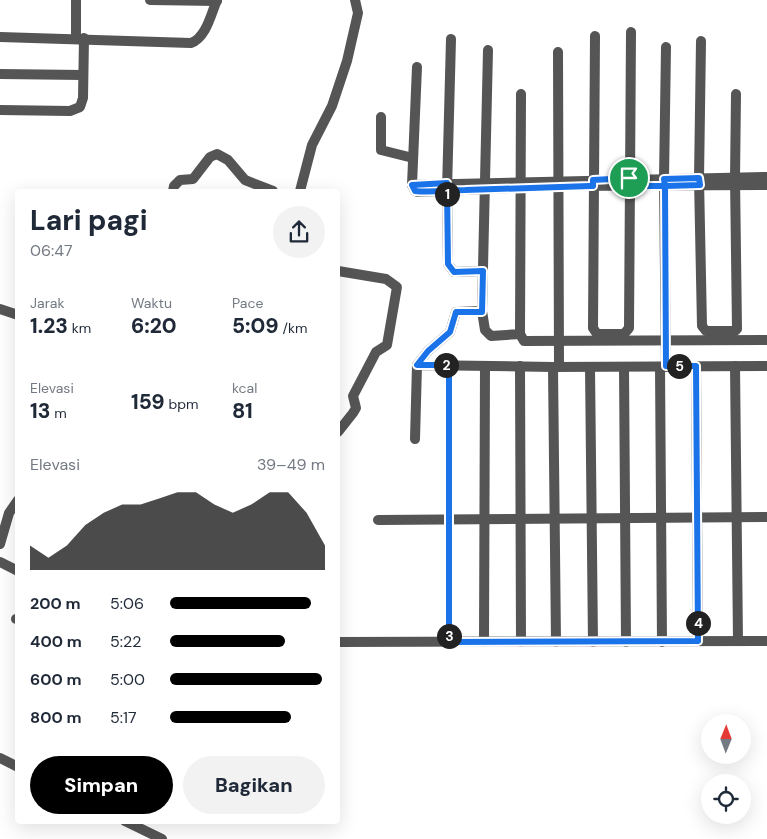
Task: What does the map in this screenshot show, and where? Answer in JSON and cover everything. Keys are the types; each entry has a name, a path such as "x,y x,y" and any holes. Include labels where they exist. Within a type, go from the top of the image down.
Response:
{"street":[{"path":"0,110 70,111 80,107 83,98 83,75 76,0"},
{"path":"0,37 80,38 191,43 202,34 217,0 150,0"},
{"path":"301,189 312,145 332,106 347,61 358,13 355,0"},
{"path":"595,36 593,328 598,334 624,334 629,328 631,32"},
{"path":"451,39 447,187 448,264 454,272 483,271"},
{"path":"701,41 699,182 702,328 708,331 735,331 737,329 736,94"},
{"path":"662,642 661,517 663,367 666,340 664,182 666,47"},
{"path":"488,50 482,312 486,334 491,336 520,334"},
{"path":"556,642 556,367 559,341 558,52"},
{"path":"417,67 412,185 415,191 447,187 557,183 735,182 767,185"},
{"path":"0,74 83,75"},
{"path":"521,94 520,334 524,341 767,340"},
{"path":"381,118 381,150 413,158"},
{"path":"173,189 180,180 193,179 210,157 217,154 228,160 245,180 268,189"},
{"path":"735,182 767,177"},
{"path":"340,271 386,279 397,287 387,344 376,352 353,396 356,408 340,429"},
{"path":"0,309 15,314"},
{"path":"415,439 417,365 428,351 450,332 456,312 482,312"},
{"path":"417,365 556,367 767,366"},
{"path":"449,365 449,642"},
{"path":"484,366 484,642"},
{"path":"520,366 521,642"},
{"path":"696,366 698,641"},
{"path":"735,366 738,641"},
{"path":"590,367 593,642"},
{"path":"624,367 626,642"},
{"path":"0,544 9,513 15,504"},
{"path":"378,520 450,520 520,517 767,517"},
{"path":"0,562 15,570"},
{"path":"340,642 767,641"},
{"path":"0,758 15,766"},
{"path":"130,824 150,837 162,839"}],"route":[{"path":"629,178 593,180 593,186 557,186 447,190 422,192 415,191 412,185 447,183 447,190 448,264 450,269 454,272 483,271 482,312 456,312 450,332 428,351 417,365 449,365 449,642 698,641 696,366 666,366 665,186 700,185 699,178 664,179 665,186 629,186 629,178"}]}
